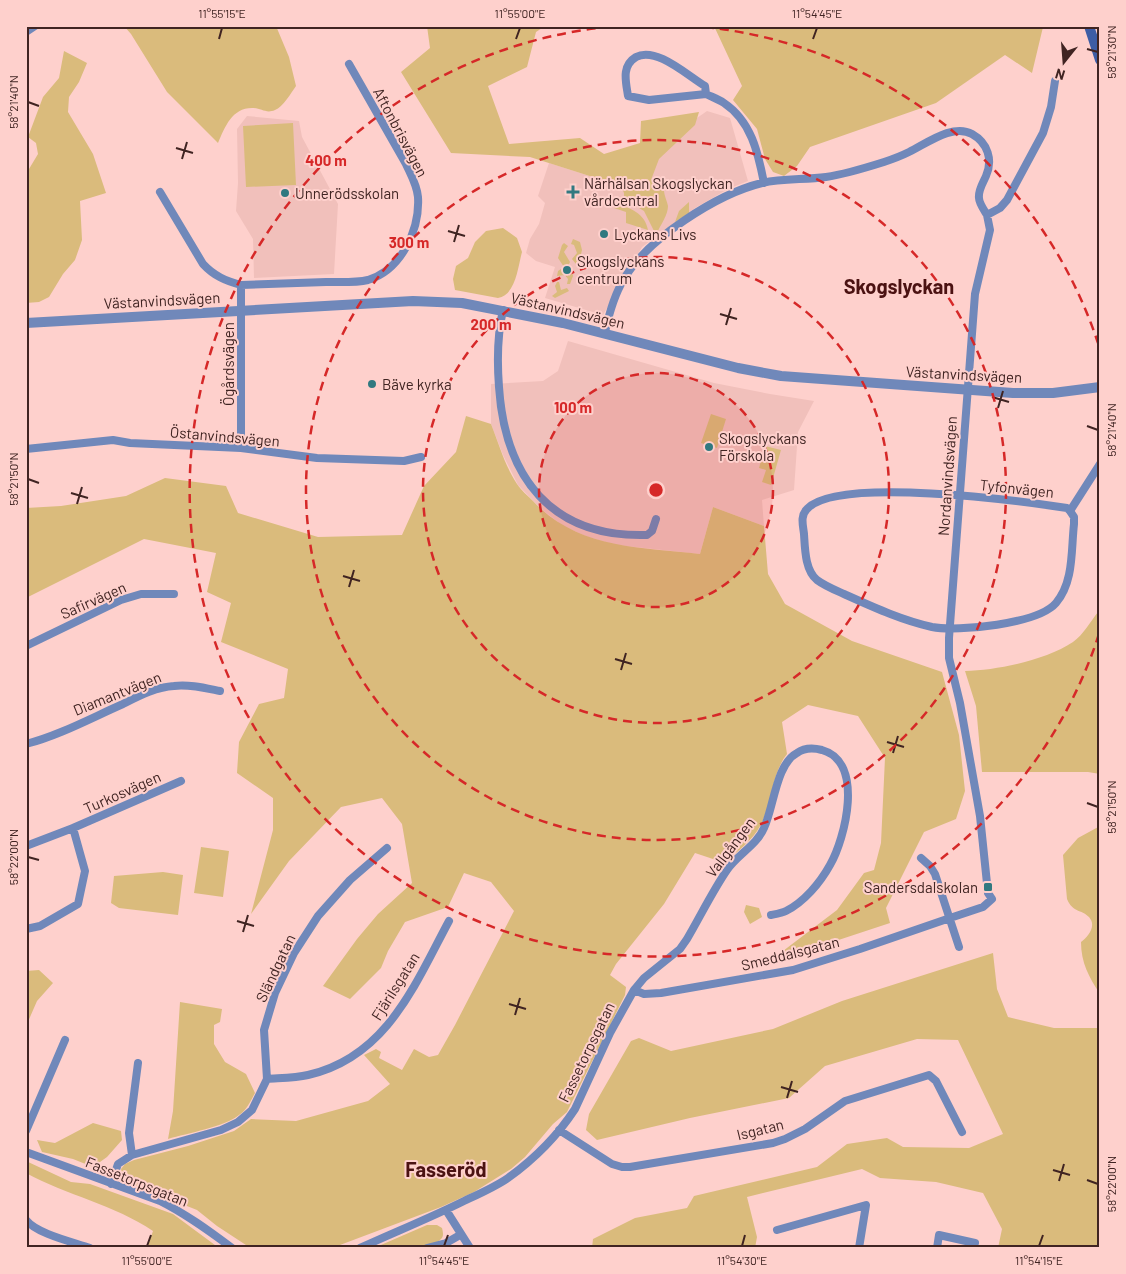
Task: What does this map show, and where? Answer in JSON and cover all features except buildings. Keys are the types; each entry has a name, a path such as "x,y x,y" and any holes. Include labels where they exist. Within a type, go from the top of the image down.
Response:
{"main road":[{"path":"1089,26 1100,60"}],"street":[{"path":"26,32 34,26"},
{"path":"605,332 615,297 624,278 652,245 714,203 764,182 756,149 749,131 742,119 725,104 706,94 649,100 628,96 625,72 628,64 638,56 643,54 654,56 664,59 705,86 706,94"},
{"name":"Aftonbrisvägen","path":"242,285 367,280 389,268 404,251 410,239 418,196 414,182 406,164 349,64"},
{"path":"986,215 1000,208 1007,200 1039,142 1049,116 1055,81"},
{"name":"Nordanvindsvägen","path":"764,182 826,177 844,173 897,158 946,134 966,131 980,140 990,158 988,170 978,195 990,230 975,294 966,391 949,658 960,703 980,816 990,896"},
{"path":"160,192 203,264 218,276 242,285"},
{"name":"Ögårdsvägen","path":"241,448 242,285"},
{"name":"Västanvindsvägen","path":"26,323 413,300 462,302 605,332 766,374 815,380 1013,393 1053,393 1100,387"},
{"path":"503,310 497,356 505,432 513,456 535,491 552,508 566,518 597,530 615,534 647,535 652,531 656,520"},
{"name":"Östanvindsvägen","path":"26,449 113,440 130,443 241,448 316,458 404,461 422,457"},
{"path":"1070,511 1100,464"},
{"name":"Tyfonvägen","path":"895,491 959,496 1013,500 1067,508 1070,511 1074,517 1074,524 1068,582 1055,605 1036,616 1010,623 950,628 933,627 882,612 817,580 808,565 803,517 808,508 817,501 835,496 895,491"},
{"name":"Safirvägen","path":"26,646 121,600 141,594 174,594"},
{"name":"Diamantvägen","path":"26,744 51,736 129,701 161,689 174,686 195,686 220,691"},
{"name":"Vallgången","path":"634,990 644,978 680,949 727,870 764,830 785,764 798,752 816,749 826,751 837,759 846,777 848,801 846,825 831,864 809,894 786,911 771,915"},
{"name":"Turkosvägen","path":"26,846 73,828 181,781"},
{"path":"26,929 40,926 78,904 85,871 73,828"},
{"name":"Sländgatan","path":"132,1154 221,1130 238,1122 252,1110 267,1079 264,1030 275,993 294,953 318,916 350,880 387,848"},
{"path":"921,858 930,866 935,874 959,947"},
{"name":"Smeddalsgatan","path":"634,990 644,994 660,993 793,970 983,907 990,896"},
{"name":"Fjärilsgatan","path":"267,1079 308,1075 335,1066 367,1047 390,1023 410,994 449,921"},
{"name":"Fassetorpsgatan","path":"360,1248 497,1185 529,1160 559,1130 575,1109 614,1026 634,990"},
{"path":"26,1131 65,1040"},
{"path":"111,1184 118,1164 132,1154 129,1133 138,1063"},
{"name":"Isgatan","path":"559,1130 612,1164 630,1167 785,1139 805,1129 845,1101 929,1075 936,1081 962,1132"},
{"name":"Fassetorpsgatan","path":"26,1152 160,1201 200,1224 232,1248"},
{"path":"777,1230 866,1205 859,1248"},
{"path":"446,1210 460,1235 470,1248"},
{"path":"26,1220 30,1225 39,1230 90,1248"},
{"path":"427,1248 446,1243 460,1235"},
{"path":"937,1248 939,1235 975,1243"}],"shaded area":[{"path":"124,26 276,26 289,57 296,86 284,103 275,110 269,111 252,108 239,111 230,120 218,143 167,92"},
{"path":"427,26 545,26 536,32 527,67 488,86 509,144 580,138 604,154 640,143 641,121 699,112 695,125 659,159 651,180 664,190 668,206 666,216 658,231 654,231 644,211 624,199 621,186 530,157 451,153 401,72 430,48"},
{"path":"714,26 1043,27 1032,73 1005,55 936,103 810,147 797,166 784,176 773,172 765,159 757,129 733,100 742,86"},
{"path":"64,51 87,63 79,82 69,97 68,112 93,154 106,193 80,201 82,240 75,260 63,274 49,297 39,302 26,303 26,174 38,154 36,143 28,137 43,97 59,78"},
{"path":"707,111 730,118 748,181 728,189 695,208 642,247 603,315 545,298 555,267 536,261 526,253 530,239 539,224 545,203 538,196 549,163 596,178 651,150"},
{"name":"Unnerödsskolan","path":"247,116 299,121 302,137 338,204 334,274 254,278 253,239 236,211 238,183 237,129"},
{"path":"293,123 296,185 246,187 243,126"},
{"path":"689,202 689,213 675,222 679,211"},
{"path":"615,203 631,209 640,215 644,219 648,230 626,223 626,212 614,208"},
{"path":"503,228 517,238 522,252 515,279 509,292 498,298 455,290 453,279 456,266 468,258 475,242 486,231"},
{"path":"573,239 580,242 582,250 579,262 576,264 572,259 577,253 574,245 571,244"},
{"path":"564,243 568,246 564,252 570,262 567,268 564,267 558,258"},
{"path":"561,269 564,272 572,271 573,276 570,284 567,284 568,279 565,275 557,276 558,271"},
{"path":"559,282 561,290 567,288 569,291 555,298 552,296 557,292 555,286"},
{"path":"568,341 714,383 814,401 798,432 794,490 762,500 764,526 713,507 700,554 616,545 588,537 563,526 540,508 518,485 503,455 491,424 491,384 543,381 558,371"},
{"path":"711,414 726,419 717,448 701,443"},
{"path":"466,416 491,424 509,470 517,484 527,495 551,517 570,529 590,537 632,547 700,554 713,507 764,526 768,574 785,604 852,641 942,672 959,735 965,791 956,819 924,832 886,908 890,923 784,958 783,951 837,910 864,873 874,870 881,843 885,758 858,716 808,705 782,722 787,754 778,770 764,817 757,831 725,863 695,853 664,904 616,964 610,975 626,987 625,995 567,1112 553,1124 525,1157 511,1169 474,1192 441,1207 332,1248 249,1247 197,1210 124,1181 121,1169 125,1164 134,1160 188,1146 234,1131 251,1119 296,1121 368,1101 390,1084 364,1055 376,1049 381,1052 379,1058 402,1070 414,1049 429,1057 438,1055 514,911 491,882 464,873 448,907 405,922 388,951 381,968 350,999 323,986 357,939 378,914 412,883 402,824 382,798 341,807 289,861 251,914 273,830 273,798 237,773 239,742 259,704 284,698 288,669 221,642 231,603 207,592 216,553 144,539 26,598 26,508 61,506 126,496 165,478 226,486 238,513 318,537 402,535 424,486 456,452"},
{"path":"765,446 781,450 771,485 762,482 766,470 759,468"},
{"path":"1100,607 1100,774 1088,772 982,772 976,706 965,671 992,669 1021,663 1062,648 1080,636"},
{"path":"1100,826 1100,994 1086,970 1081,950 1081,942 1092,928 1091,920 1074,909 1067,899 1063,855 1078,838"},
{"path":"201,847 229,851 223,897 194,893"},
{"path":"163,872 183,875 178,915 119,908 111,903 114,876"},
{"path":"746,905 759,908 762,917 750,924 744,912"},
{"path":"993,953 997,989 1008,1017 1054,1028 1100,1028 1100,1248 998,1248 1002,1229 983,1193 936,1182 880,1178 862,1169 747,1197 757,1237 755,1248 592,1248 593,1239 635,1218 687,1208 694,1196 817,1167 847,1144 887,1138 903,1147 969,1148 1003,1134 958,1040 917,1039 825,1066 789,1098 690,1118 597,1140 586,1130 589,1114 631,1041 639,1038 671,1051 773,1029 842,1001"},
{"path":"39,970 53,983 37,1001 27,1024 26,971"},
{"path":"180,1002 222,1009 220,1022 214,1025 214,1044 225,1062 246,1074 255,1093 244,1110 232,1119 215,1126 168,1139 173,1111"},
{"path":"93,1123 121,1131 122,1140 107,1157 93,1167 73,1159 42,1152 37,1140 55,1143"},
{"path":"26,1161 71,1182 90,1184 173,1214 219,1248 147,1248 153,1231 123,1214 57,1188 26,1173"},
{"path":"427,1225 437,1225 442,1228 443,1235 436,1243 419,1247 374,1248"}],"place":[{"name":"Närhälsan Skogslyckan vårdcentral","path":"573,192"},
{"name":"Unnerödsskolan","path":"285,193"},
{"name":"Lyckans Livs","path":"604,234"},
{"name":"Skogslyckans centrum","path":"567,270"},
{"name":"Bäve kyrka","path":"372,384"},
{"name":"Skogslyckans Förskola","path":"709,447"},
{"name":"Sandersdalskolan","path":"988,887"}],"district":[{"name":"Skogslyckan","path":"899,286"},
{"name":"Fasseröd","path":"446,1169"}]}
